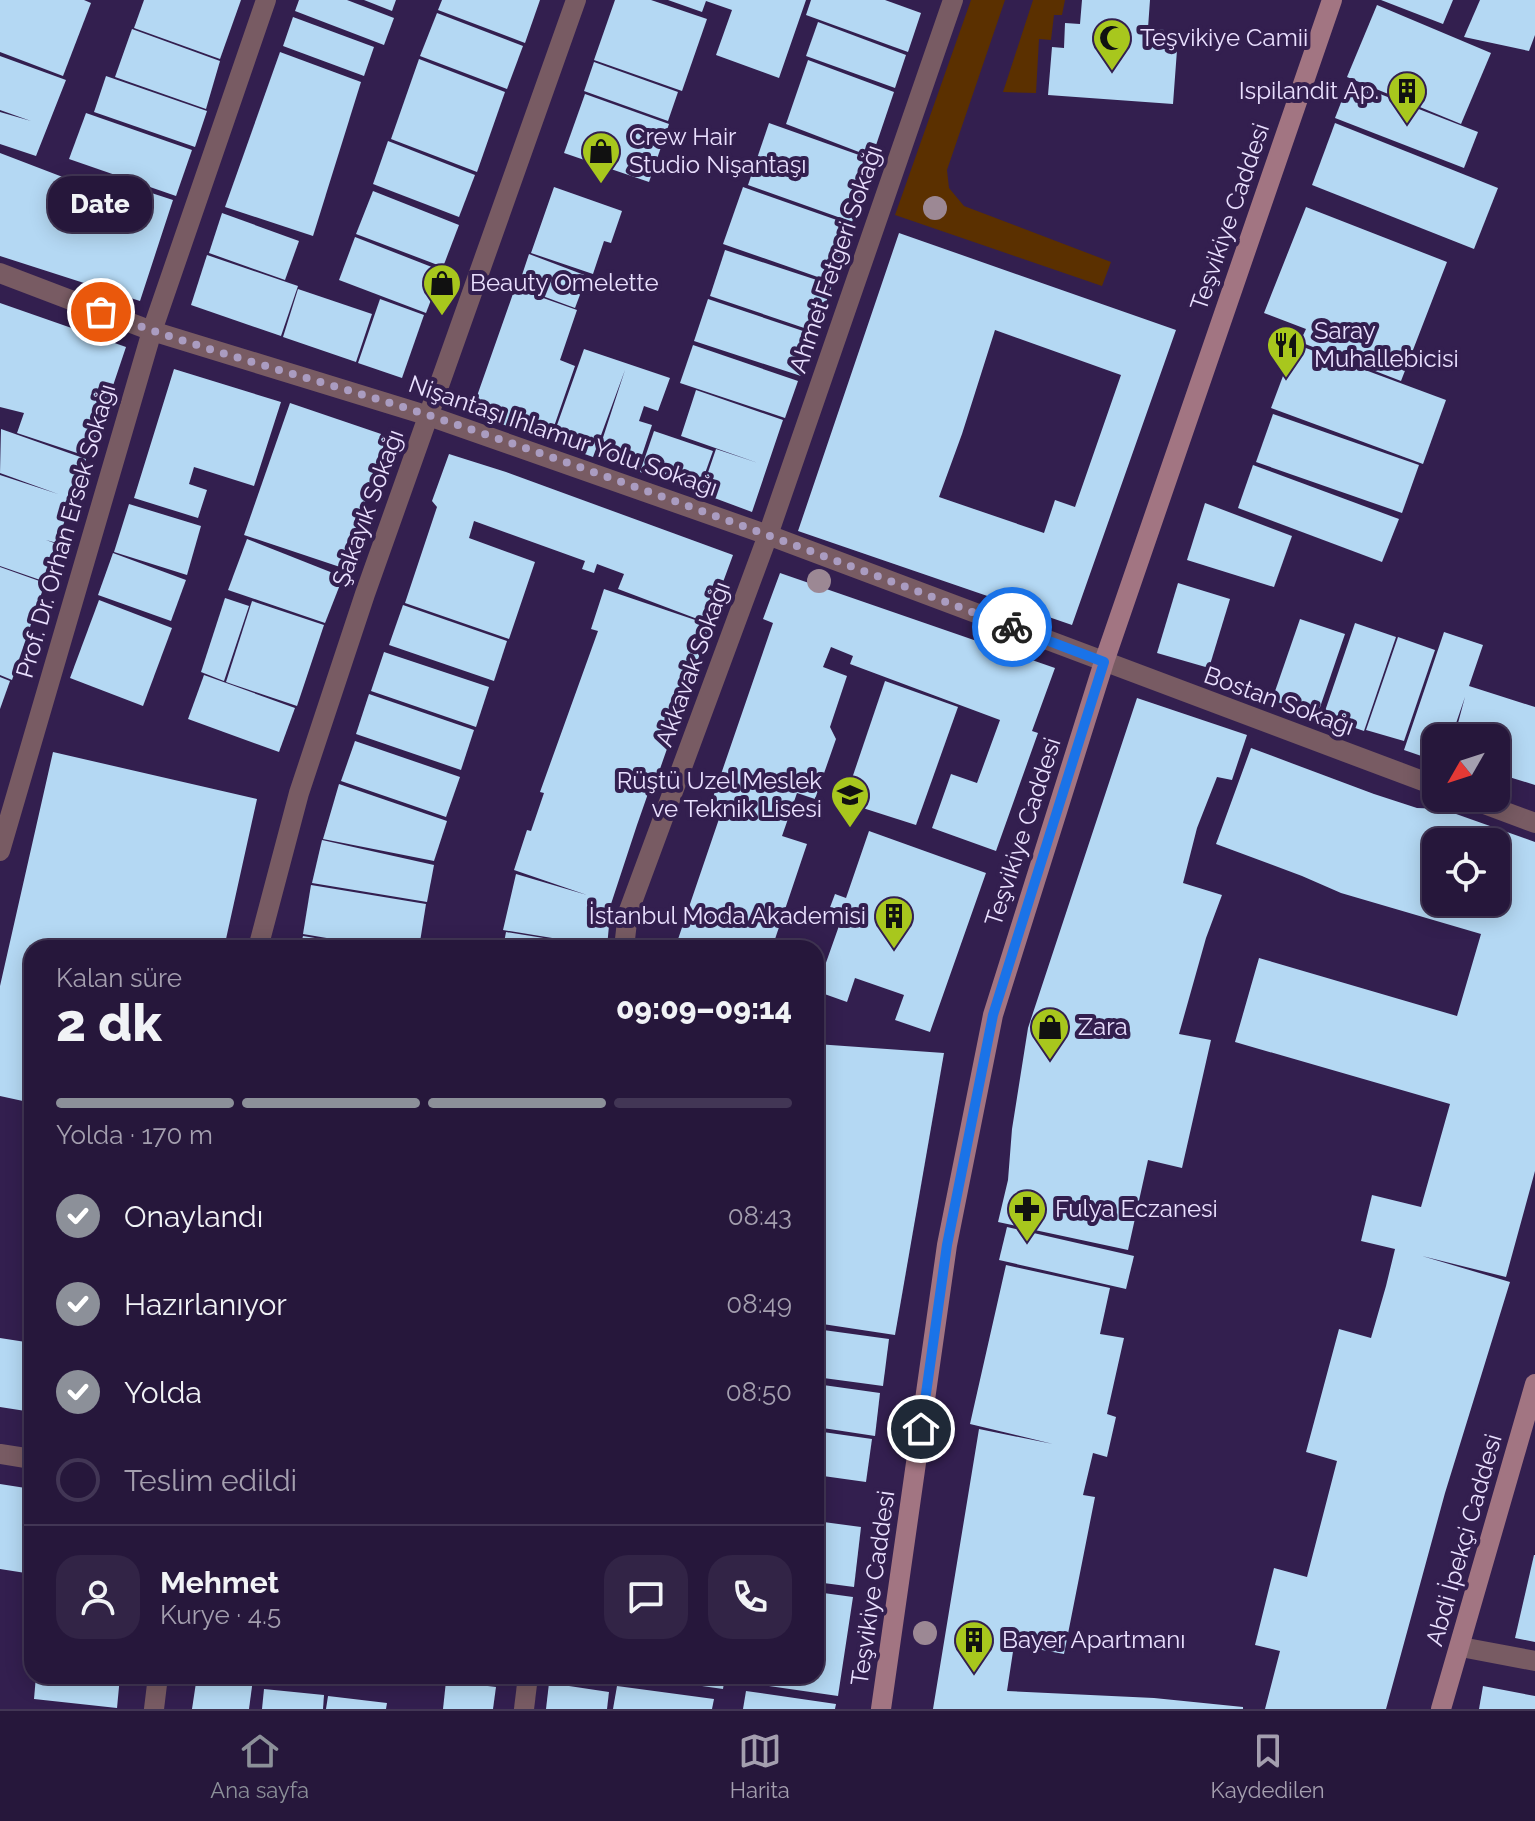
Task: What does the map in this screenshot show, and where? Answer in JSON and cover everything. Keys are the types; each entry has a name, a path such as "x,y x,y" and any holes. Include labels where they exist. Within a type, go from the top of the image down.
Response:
{"main road":[{"name":"Teşvikiye Caddesi","path":"881,1709 947,1245 993,1015 1104,662 1332,0"},
{"name":"Abdi İpekçi Caddesi","path":"1441,1709 1535,1384"}],"street":[{"name":"Prof. Dr. Orhan Ersek Sokağı","path":"0,851 152,331 266,0"},
{"name":"Şakayık Sokağı","path":"260,940 299,793 365,594 576,0"},
{"name":"Ahmet Fetgeri Sokağı","path":"768,535 947,2"},
{"name":"Nişantaşı Ihlamur Yolu Sokağı","path":"0,273 152,331 429,416 768,535 1104,662"},
{"name":"Akkavak Sokağı","path":"625,940 628,913 768,535"},
{"name":"Bostan Sokağı","path":"1104,662 1422,781"},
{"path":"1506,812 1535,823"},
{"path":"0,1454 24,1458"},
{"path":"1461,1647 1535,1661"},
{"path":"154,1709 157,1684"},
{"path":"524,1709 527,1684"}],"shaded area":[{"path":"971,0 1005,0 947,170 949,188 964,206 1111,262 1102,286 895,215"},
{"path":"1033,0 1065,0 1062,15 1054,15 1051,40 1039,39 1036,93 1003,92"}],"building":[{"path":"0,0 84,0 91,3 63,76 0,52"},
{"path":"144,0 241,0 220,59 134,28"},
{"path":"299,0 347,0 394,18 384,45 295,11"},
{"path":"364,0 396,0 392,11"},
{"path":"442,0 540,0 525,43 438,10"},
{"path":"615,0 651,0 707,19 682,91 594,60"},
{"path":"668,0 806,0 779,78 716,55 732,10 706,1 702,12"},
{"path":"811,0 885,0 921,13 908,52 806,15"},
{"name":"Teşvikiye Camii","path":"1082,0 1150,0 1148,28 1164,30 1163,49 1177,50 1173,104 1048,95 1052,47 1064,48 1065,23 1080,24"},
{"path":"1381,0 1453,0 1443,24"},
{"path":"1480,0 1535,0 1535,35 1529,51 1464,37"},
{"path":"1377,5 1491,53 1461,124 1347,77"},
{"path":"437,13 523,46 507,89 420,56"},
{"path":"293,17 374,47 364,76 283,46"},
{"path":"818,22 906,55 895,88 806,56"},
{"path":"132,29 220,61 206,109 115,77"},
{"path":"280,52 361,82 313,236 225,207"},
{"path":"0,56 66,80 36,156 0,144 0,112 31,121 0,110"},
{"path":"419,59 505,92 477,172 391,139"},
{"path":"808,60 894,92 872,157 786,124"},
{"path":"594,62 678,92 668,121 584,91"},
{"path":"106,76 207,111 195,147 94,112"},
{"name":"Ispilandit Ap.","path":"1349,82 1478,132 1464,168 1335,118"},
{"path":"585,94 669,124 649,182 564,153"},
{"path":"86,113 192,150 176,196 69,159"},
{"path":"769,123 873,160 852,222 748,185"},
{"path":"1335,123 1498,188 1474,249 1312,185"},
{"path":"388,141 475,175 459,217 373,184"},
{"path":"0,153 128,202 133,187 173,200 140,301 0,256"},
{"path":"554,187 622,211 611,243 604,241 593,274 531,253"},
{"path":"743,187 851,225 832,282 723,244"},
{"path":"373,191 459,225 443,267 356,234"},
{"path":"1306,207 1447,262 1401,381 1300,342 1306,329 1264,313"},
{"path":"222,213 299,241 285,280 209,253"},
{"path":"899,233 1176,330 1072,625 798,531","holes":["995,330 1121,375 1075,507 1055,500 1044,533 939,497"]},
{"path":"355,237 442,271 426,313 339,280"},
{"path":"725,250 832,285 816,332 710,296"},
{"path":"529,254 587,276 575,308 518,287"},
{"path":"207,255 298,286 281,336 191,305"},
{"path":"515,288 577,310 560,360 575,366 549,441 471,413"},
{"path":"298,289 372,314 356,362 283,337"},
{"path":"380,299 424,315 402,378 358,363"},
{"path":"708,299 815,335 801,376 694,341"},
{"path":"0,303 126,347 89,457 17,433 24,413 0,407"},
{"path":"1295,344 1446,400 1423,464 1271,408"},
{"path":"693,345 798,381 785,418 680,383"},
{"path":"584,349 670,378 658,411 644,406 639,421 652,425 637,470 597,456 625,370 593,457 551,442"},
{"path":"174,369 281,402 254,486 194,467 189,484 207,490 198,518 134,498"},
{"path":"696,390 783,420 752,512 701,493 716,449 758,463 681,436"},
{"path":"290,403 387,436 343,568 244,535"},
{"path":"1273,414 1419,465 1402,513 1256,462"},
{"path":"1,429 86,459 57,543 46,540 57,544 46,582 0,566 0,475 58,494 0,473"},
{"path":"654,431 713,451 698,493 640,472"},
{"path":"449,454 733,555 708,623 618,589 624,574 597,564 594,573 582,569 585,561 474,521 469,538 535,562 509,639 405,603 437,507 432,501"},
{"path":"1253,465 1399,519 1382,562 1238,508"},
{"path":"1205,503 1292,536 1274,587 1187,560"},
{"path":"129,504 201,526 187,575 114,552"},
{"path":"247,539 343,577 325,623 228,590"},
{"path":"113,553 186,580 171,621 98,595"},
{"path":"0,567 45,583 12,680 0,675"},
{"path":"780,573 1055,668 1032,731 1038,733 996,851 932,828 951,774 977,783 1000,720 850,664 853,656 831,647 823,667 847,676 830,727 836,739 815,799 797,793 782,836 807,844 775,940 678,940 720,816 708,812 773,623 763,619"},
{"path":"1178,583 1230,599 1209,668 1157,653"},
{"path":"604,589 710,625 696,665 685,662 696,666 611,904 608,940 564,940 503,930 516,874 587,895 514,870 527,830 531,831 544,793 540,792 598,631 591,629"},
{"path":"225,598 249,606 224,681 201,672"},
{"path":"99,600 172,628 143,706 70,678"},
{"path":"252,601 324,625 297,706 226,682"},
{"path":"403,605 507,641 494,681 389,645"},
{"path":"1300,619 1345,634 1317,716 1272,700"},
{"path":"1355,623 1396,637 1364,731 1323,717"},
{"path":"1444,632 1483,645 1469,686 1535,707 1535,785 1510,777 1510,724 1458,724 1465,697 1456,724 1422,724 1422,756 1404,750"},
{"path":"1398,637 1435,650 1404,741 1366,730"},
{"path":"384,652 489,687 476,727 371,691"},
{"path":"204,675 295,708 279,752 188,719"},
{"path":"0,677 10,681 0,709"},
{"path":"885,681 958,707 916,825 844,802"},
{"path":"369,694 474,730 461,770 356,734"},
{"path":"1137,698 1247,735 1232,780 1217,777 1197,828 1183,883 1222,895 1206,938 1179,1034 1211,1040 1182,1168 1148,1160 1128,1250 998,1222 1008,1180 1012,1129 1028,1028"},
{"path":"355,741 460,777 446,817 341,781"},
{"path":"1251,748 1374,794 1422,808 1422,812 1450,812 1496,828 1422,828 1422,916 1510,916 1510,833 1535,842 1535,1171 1506,1277 1422,1256 1510,1282 1445,1493 1386,1709 1265,1709 1280,1651 1255,1645 1274,1568 1307,1577 1337,1461 1306,1452 1339,1329 1371,1338 1386,1286 1395,1249 1361,1241 1372,1195 1421,1207 1450,1104 1235,1042 1259,958 1457,1016 1481,934 1341,893 1216,844"},
{"path":"53,752 257,799 226,940 24,940 24,1101 0,1096 0,986"},
{"path":"339,784 447,821 434,861 323,839"},
{"name":"İstanbul Moda Akademisi","path":"869,831 986,873 930,1032 895,1020 904,995 855,978 847,1002 824,994 824,968 840,923 826,918 835,894 846,898"},
{"path":"322,840 434,865 427,902 312,883"},
{"path":"311,885 426,904 420,940 339,940 303,934"},
{"path":"506,932 556,940 504,940"},
{"path":"303,936 327,940 302,940"},
{"path":"824,1045 944,1053 895,1335 824,1324"},
{"path":"1007,1227 1134,1256 1126,1289 999,1260"},
{"path":"1006,1265 1110,1288 1100,1334 1124,1338 1107,1414 1116,1417 1107,1457 1093,1453 1083,1495 1095,1497 1064,1654 1014,1645 1007,1691 1154,1698 1243,1709 933,1709 979,1429 1053,1444 970,1424"},
{"path":"824,1330 889,1339 883,1386 824,1378"},
{"path":"0,1338 24,1342 24,1411 0,1407"},
{"path":"824,1385 880,1393 875,1436 824,1428"},
{"path":"824,1432 872,1439 866,1482 824,1476"},
{"path":"0,1484 24,1488 24,1573 0,1569"},
{"path":"824,1522 861,1527 854,1587 824,1583"},
{"path":"1535,1555 1535,1642 1515,1638"},
{"path":"824,1593 853,1597 838,1696 756,1684 824,1684"},
{"path":"35,1684 119,1684 117,1708 34,1699"},
{"path":"196,1684 252,1684 249,1709 192,1709"},
{"path":"446,1684 496,1687 493,1709 443,1709"},
{"path":"549,1684 609,1692 607,1709 546,1709"},
{"path":"688,1684 724,1684 723,1689"},
{"path":"617,1686 714,1699 712,1709 613,1709"},
{"path":"1483,1686 1535,1696 1535,1709 1479,1709"},
{"path":"264,1689 324,1695 323,1709 262,1709"},
{"path":"746,1691 836,1704 835,1709 743,1709"},
{"path":"328,1696 387,1703 386,1709 326,1709"}],"way so far":[{"path":"101,312 152,331 429,416 768,535 1012,627"}],"place":[{"name":"Teşvikiye Camii","path":"1112,72"},
{"name":"Ispilandit Ap.","path":"1407,125"},
{"name":"Crew Hair Studio Nişantaşı","path":"601,185"},
{"name":"Date","path":"101,312"},
{"name":"Beauty Omelette","path":"442,317"},
{"name":"Saray Muhallebicisi","path":"1286,379"},
{"name":"Rüştü Uzel Meslek ve Teknik Lisesi","path":"850,829"},
{"name":"İstanbul Moda Akademisi","path":"894,950"},
{"name":"Zara","path":"1050,1061"},
{"name":"Fulya Eczanesi","path":"1027,1243"},
{"name":"Bayer Apartmanı","path":"974,1674"}],"route":[{"path":"921,1429 947,1245 993,1015 1104,662 1012,627"}]}
